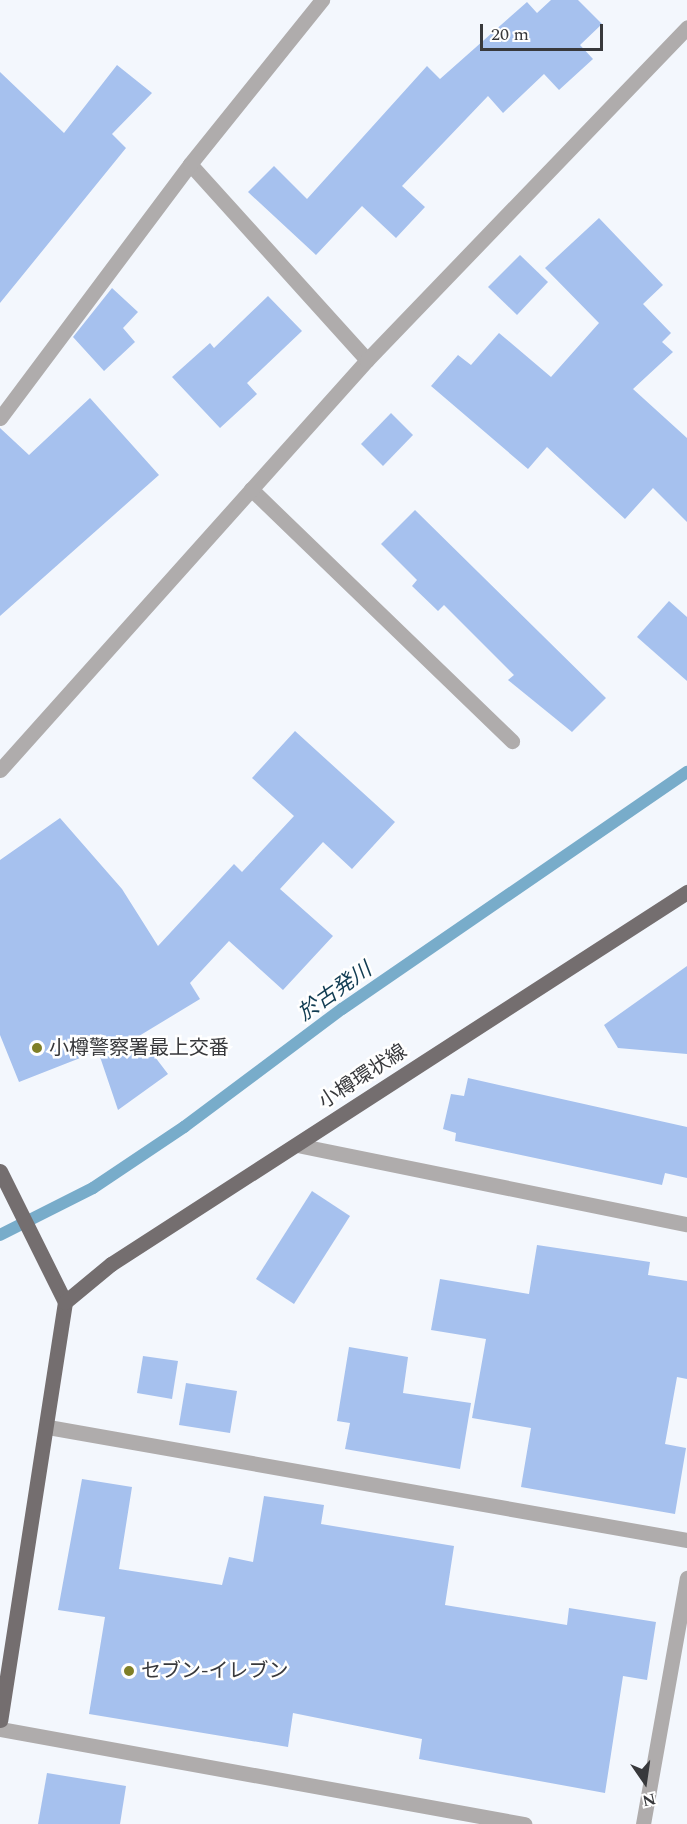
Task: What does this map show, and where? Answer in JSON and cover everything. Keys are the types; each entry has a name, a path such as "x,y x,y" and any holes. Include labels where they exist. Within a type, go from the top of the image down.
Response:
{"main road":[{"name":"小樽環状線","path":"65,1302 111,1264 687,892"},
{"path":"0,1171 65,1302 48,1427 0,1720"}],"street":[{"path":"0,418 190,164 322,0"},
{"path":"0,770 366,360 687,27"},
{"path":"190,164 366,360"},
{"path":"251,489 512,741"},
{"path":"297,1145 687,1224"},
{"path":"48,1427 687,1540"},
{"path":"643,1824 687,1578"},
{"path":"0,1729 524,1824"}],"building":[{"path":"551,0 578,0 602,24 580,45 593,59 559,90 544,74 503,113 488,96 402,186 425,207 396,238 362,206 316,255 248,192 274,166 307,199 427,66 440,79 527,2 537,13"},
{"path":"117,65 152,93 112,134 126,148 0,303 0,72 64,133"},
{"path":"599,218 663,285 643,304 671,333 662,342 673,352 633,389 687,438 687,522 653,488 625,519 547,447 528,469 431,386 458,355 471,365 499,333 551,377 599,323 545,268"},
{"path":"520,255 548,282 517,315 488,287"},
{"path":"112,288 138,312 123,328 135,342 104,371 73,337"},
{"path":"268,296 302,331 247,383 257,394 220,428 172,377 210,343 214,348"},
{"path":"90,398 159,475 0,616 0,428 29,455"},
{"path":"391,413 413,435 383,466 361,444"},
{"path":"415,510 606,698 572,732 508,680 514,675 444,605 438,611 412,586 417,580 381,544"},
{"path":"669,601 687,617 687,681 637,637"},
{"path":"295,731 395,822 352,869 323,842 280,889 333,936 283,990 229,941 190,983 200,999 139,1036 168,1074 118,1110 98,1051 19,1082 0,1035 0,860 60,818 122,889 158,946 234,864 242,872 294,816 252,778"},
{"path":"687,966 687,1054 618,1048 604,1025"},
{"path":"468,1078 687,1127 687,1178 665,1173 662,1185 455,1141 456,1133 443,1129 451,1094 464,1096"},
{"path":"312,1191 350,1216 294,1304 256,1279"},
{"path":"537,1245 650,1262 648,1275 687,1281 687,1379 677,1377 665,1444 686,1448 675,1514 521,1487 531,1428 472,1418 486,1339 431,1330 440,1279 529,1294"},
{"path":"349,1347 408,1357 403,1393 471,1403 460,1469 345,1449 350,1423 337,1421"},
{"path":"143,1356 178,1361 172,1399 137,1393"},
{"path":"186,1383 237,1391 230,1433 179,1425"},
{"path":"82,1479 132,1487 119,1569 222,1585 229,1557 253,1562 264,1496 324,1505 321,1524 454,1546 445,1605 567,1625 569,1608 656,1622 647,1680 623,1676 605,1793 419,1759 422,1739 293,1713 288,1747 89,1714 105,1617 58,1610"},
{"path":"47,1773 126,1786 120,1824 38,1824"}],"waterway":[{"name":"於古発川","path":"0,1235 93,1188 184,1127 342,1009 687,772"}],"place":[{"name":"小樽警察署最上交番","path":"37,1048"},
{"name":"セブン-イレブン","path":"129,1671"}]}
